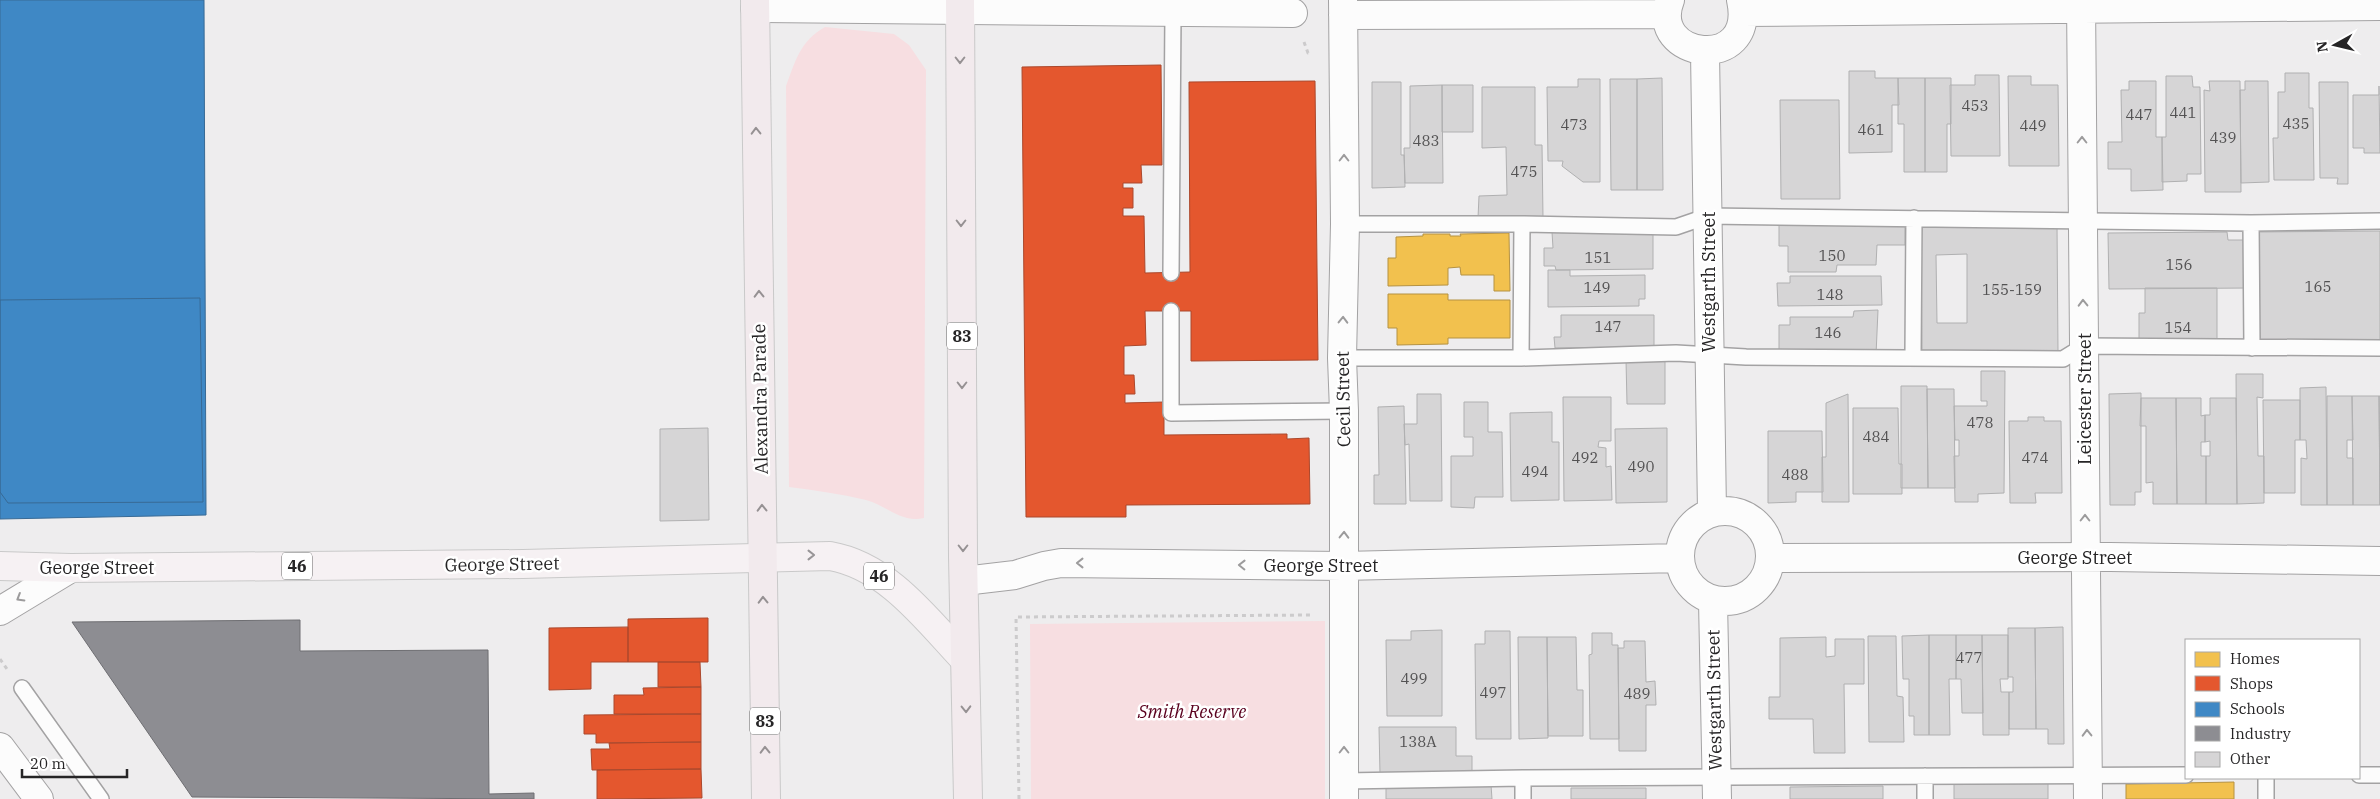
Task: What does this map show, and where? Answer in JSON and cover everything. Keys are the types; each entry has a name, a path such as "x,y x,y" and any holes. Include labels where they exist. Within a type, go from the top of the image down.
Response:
{"highway":[{"name":"Alexandra Parade","path":"755,4 766,799"},
{"name":"83","path":"960,6 965,660"},
{"path":"965,660 968,799"}],"main road":[{"name":"George Street","path":"0,566 71,568 542,564 830,556 864,568 878,576 909,600 965,660"}],"street":[{"path":"755,4 960,6 1173,13 1293,13"},
{"name":"Leicester Street","path":"2081,5 2088,788"},
{"path":"1343,8 1669,7 1675,36 1683,44 1705,52 1722,47 1737,35 1742,24 1742,6 2380,6"},
{"name":"Cecil Street","path":"1343,8 1345,224 1342,358 1344,411 1344,790"},
{"name":"Westgarth Street","path":"1705,52 1712,512"},
{"path":"1727,511 1740,514 1753,521 1762,531 1768,544 1770,558 1768,572 1762,583 1752,593 1740,599 1727,602 1713,601 1703,596 1690,585 1682,570 1679,558 1681,543 1688,530 1698,519 1712,512 1727,511"},
{"name":"George Street","path":"1770,558 2086,557 2380,561"},
{"name":"George Street","path":"964,581 1015,575 1061,563 1343,566 1679,558"},
{"path":"0,611 71,568"},
{"name":"Westgarth Street","path":"1713,601 1716,788"},
{"path":"0,747 39,799"}],"lane":[{"path":"1171,273 1173,13"},
{"path":"1345,224 1522,224 1676,227 1708,216 2251,223 2380,221"},
{"path":"1913,356 1914,218"},
{"path":"2251,223 2252,348"},
{"path":"1521,358 1522,224"},
{"path":"1171,311 1172,413 1344,411"},
{"path":"1342,358 1521,358 1676,353 1746,357 1913,356 2063,359 2084,346 2380,348"},
{"path":"22,688 101,799"},
{"path":"1344,790 1523,778 1716,788 1925,776 2088,788 2185,775"},
{"path":"2360,775 2380,775"},
{"path":"1925,776 1925,799"},
{"path":"1523,778 1523,799"},
{"path":"2266,779 2266,799"}],"path":[{"path":"1019,799 1016,617 1344,615"}],"green space":[{"path":"825,27 894,34 909,45 926,70 924,518 916,519 901,516 866,500 828,492 789,487 786,86 804,45"},
{"name":"Smith Reserve","path":"1325,621 1325,799 1031,799 1030,624"}],"building: Homes":[{"path":"1509,233 1510,291 1494,291 1494,275 1461,275 1460,267 1448,268 1448,285 1388,286 1388,258 1396,258 1396,237 1423,236 1423,234 1461,236 1460,234"},
{"path":"1388,294 1448,294 1448,300 1510,300 1510,338 1448,338 1448,344 1397,345 1397,328 1388,328"},
{"path":"2234,782 2234,799 2126,799 2126,784"}],"building: Shops":[{"path":"1161,65 1162,165 1141,165 1142,183 1123,183 1123,188 1133,188 1133,208 1123,208 1123,216 1144,216 1145,273 1190,272 1189,82 1315,81 1318,360 1191,361 1191,311 1145,311 1146,345 1124,346 1124,375 1134,375 1135,394 1125,394 1125,403 1164,402 1164,435 1287,434 1287,439 1309,438 1310,504 1126,505 1126,517 1026,517 1022,67"},
{"path":"708,618 708,662 628,662 628,619"},
{"path":"628,627 628,662 591,662 591,689 549,690 549,628"},
{"path":"658,662 700,662 701,687 658,687"},
{"path":"701,687 701,714 614,714 614,695 644,695 643,688"},
{"path":"701,714 701,742 596,743 596,734 584,734 584,715"},
{"path":"701,742 701,769 592,770 591,749 610,749 609,743"},
{"path":"701,769 702,798 597,799 597,770"}],"building: Schools":[{"path":"0,0 204,0 206,515 0,519"},
{"path":"200,298 203,502 8,503 0,492 0,300"}],"building: Industry":[{"path":"300,620 300,651 488,650 489,794 534,793 534,799 192,797 72,622"}],"building: Other":[{"path":"1849,71 1875,71 1875,78 1898,78 1899,105 1892,105 1892,152 1849,153"},
{"path":"2285,73 2309,73 2309,108 2313,108 2314,180 2274,180 2273,138 2278,138 2278,92 2285,92"},
{"path":"1975,75 1999,75 2000,156 1951,156 1950,85 1975,85"},
{"path":"2008,76 2031,76 2031,85 2058,85 2059,166 2009,166"},
{"path":"2166,76 2192,76 2193,87 2200,87 2201,174 2187,174 2187,181 2162,182 2162,137 2166,137"},
{"path":"1662,78 1663,190 1637,190 1637,79"},
{"path":"1898,78 1925,78 1925,172 1904,172 1904,124 1898,124"},
{"path":"1925,78 1951,78 1951,124 1947,124 1947,172 1925,172"},
{"path":"1578,79 1600,79 1600,182 1583,182 1562,166 1563,161 1548,161 1547,87 1578,87"},
{"path":"1610,79 1637,79 1637,190 1611,190"},
{"path":"2129,81 2156,81 2156,137 2162,137 2163,190 2131,191 2131,169 2108,169 2108,142 2122,142 2121,90 2129,90"},
{"path":"2209,81 2240,81 2241,192 2205,192 2204,90 2210,91"},
{"path":"2245,81 2268,81 2269,182 2241,183 2240,90 2245,90"},
{"path":"1372,82 1401,82 1401,155 1404,155 1405,187 1372,188"},
{"path":"2319,82 2348,82 2348,184 2337,184 2338,178 2320,178"},
{"path":"1442,85 1443,183 1405,183 1404,148 1410,148 1410,86"},
{"path":"1442,85 1473,85 1473,132 1442,132"},
{"path":"2379,86 2380,153 2364,153 2364,148 2353,148 2353,95 2379,95"},
{"path":"1482,87 1535,87 1535,145 1542,145 1543,218 1478,218 1479,196 1507,195 1506,147 1482,148"},
{"path":"1780,100 1839,100 1840,199 1781,199"},
{"path":"1905,221 1905,245 1877,245 1876,265 1837,265 1836,272 1788,272 1788,246 1779,246 1779,222"},
{"path":"2057,224 2058,352 1922,353 1921,226","holes":["1967,254 1967,323 1937,323 1936,255"]},
{"path":"2380,231 2380,341 2256,342 2255,232"},
{"path":"1552,232 1653,232 1653,269 1556,270 1555,266 1544,266 1544,248 1553,248"},
{"path":"2227,232 2228,240 2248,240 2249,288 2109,289 2108,233"},
{"path":"1548,270 1570,270 1570,276 1645,275 1645,299 1639,299 1639,306 1548,307"},
{"path":"1790,276 1881,276 1882,305 1778,306 1777,283 1790,283"},
{"path":"2145,288 2217,288 2217,342 2139,342 2139,313 2145,313"},
{"path":"1878,310 1876,355 1779,352 1779,325 1790,325 1790,317 1853,317 1854,311"},
{"path":"1561,315 1654,315 1654,347 1555,348 1554,337 1561,337"},
{"path":"1626,360 1665,360 1665,404 1627,404"},
{"path":"1981,371 2005,371 2004,493 1978,494 1978,502 1955,502 1954,456 1959,456 1959,440 1955,440 1954,406 1987,406 1987,401 1981,401"},
{"path":"2236,374 2263,374 2263,398 2257,397 2258,456 2264,456 2264,503 2237,504"},
{"path":"1901,386 1927,386 1928,488 1901,488"},
{"path":"2326,387 2327,505 2301,505 2301,458 2307,459 2306,440 2300,440 2300,388"},
{"path":"1927,389 1954,389 1955,488 1928,488"},
{"path":"2141,393 2141,492 2135,492 2135,505 2110,505 2109,394"},
{"path":"1417,394 1441,394 1442,501 1410,501 1409,444 1405,445 1404,424 1417,424"},
{"path":"1848,394 1849,502 1822,502 1822,457 1826,457 1826,403"},
{"path":"2327,396 2352,396 2353,440 2347,440 2347,458 2353,458 2353,505 2327,505"},
{"path":"2352,396 2379,396 2380,505 2353,505"},
{"path":"2379,396 2380,396 2380,505"},
{"path":"1563,397 1611,397 1611,441 1599,441 1598,447 1606,448 1606,467 1611,466 1612,500 1564,501"},
{"path":"2141,398 2176,398 2177,504 2153,504 2153,482 2146,483 2146,426 2140,426"},
{"path":"2176,398 2201,398 2201,416 2205,415 2205,442 2201,442 2201,456 2206,456 2206,504 2177,504"},
{"path":"2210,398 2236,398 2237,504 2206,504 2206,456 2210,456 2210,441 2205,442 2205,415 2210,415"},
{"path":"2263,400 2300,400 2300,440 2295,440 2295,493 2264,493"},
{"path":"1464,402 1488,402 1488,432 1502,432 1503,497 1475,497 1474,508 1451,507 1451,456 1473,456 1473,437 1464,437"},
{"path":"1404,406 1406,504 1374,504 1374,475 1379,475 1378,407"},
{"path":"1853,408 1898,408 1899,464 1902,464 1902,494 1853,494"},
{"path":"1552,412 1552,442 1559,442 1559,500 1511,501 1510,413"},
{"path":"2028,417 2044,417 2044,421 2061,421 2062,493 2035,493 2036,503 2010,503 2009,421 2028,421"},
{"path":"708,428 709,520 660,521 660,429"},
{"path":"1667,428 1667,502 1616,503 1615,429"},
{"path":"1768,431 1822,431 1823,492 1796,492 1796,502 1768,503"},
{"path":"2063,627 2064,744 2048,744 2048,729 2036,729 2035,628"},
{"path":"2008,628 2035,628 2036,729 2009,729 2009,692 2013,692 2013,677 2008,677"},
{"path":"1442,630 1442,716 1387,716 1386,640 1411,640 1411,631"},
{"path":"1485,631 1510,631 1511,739 1476,739 1475,644 1485,644"},
{"path":"1592,633 1612,633 1612,645 1618,645 1619,739 1590,739 1589,655 1592,654"},
{"path":"1929,635 1956,635 1956,679 1949,679 1950,735 1929,735"},
{"path":"1929,635 1929,735 1914,735 1914,716 1909,716 1909,679 1903,679 1902,636"},
{"path":"1956,635 1982,635 1983,713 1962,713 1961,679 1956,679"},
{"path":"1982,635 2008,635 2008,679 2000,679 2001,692 2009,692 2009,735 1983,735"},
{"path":"1868,636 1896,636 1897,696 1903,697 1904,742 1869,742"},
{"path":"1518,637 1547,637 1548,738 1519,739"},
{"path":"1547,637 1576,637 1577,690 1583,690 1583,736 1548,736"},
{"path":"1826,637 1826,657 1835,656 1835,639 1864,639 1864,684 1844,684 1845,753 1814,753 1813,719 1769,719 1769,697 1780,697 1780,638"},
{"path":"1624,641 1645,641 1646,682 1655,681 1656,705 1646,705 1646,751 1619,751 1618,648 1624,648"},
{"path":"1379,727 1456,727 1456,756 1472,756 1472,773 1380,774"},
{"path":"2048,782 2048,799 1954,799 1954,783"},
{"path":"1491,785 1492,799 1386,799 1386,786"},
{"path":"1883,786 1883,799 1790,799 1790,787"},
{"path":"1571,788 1646,788 1646,799 1571,799"}]}
